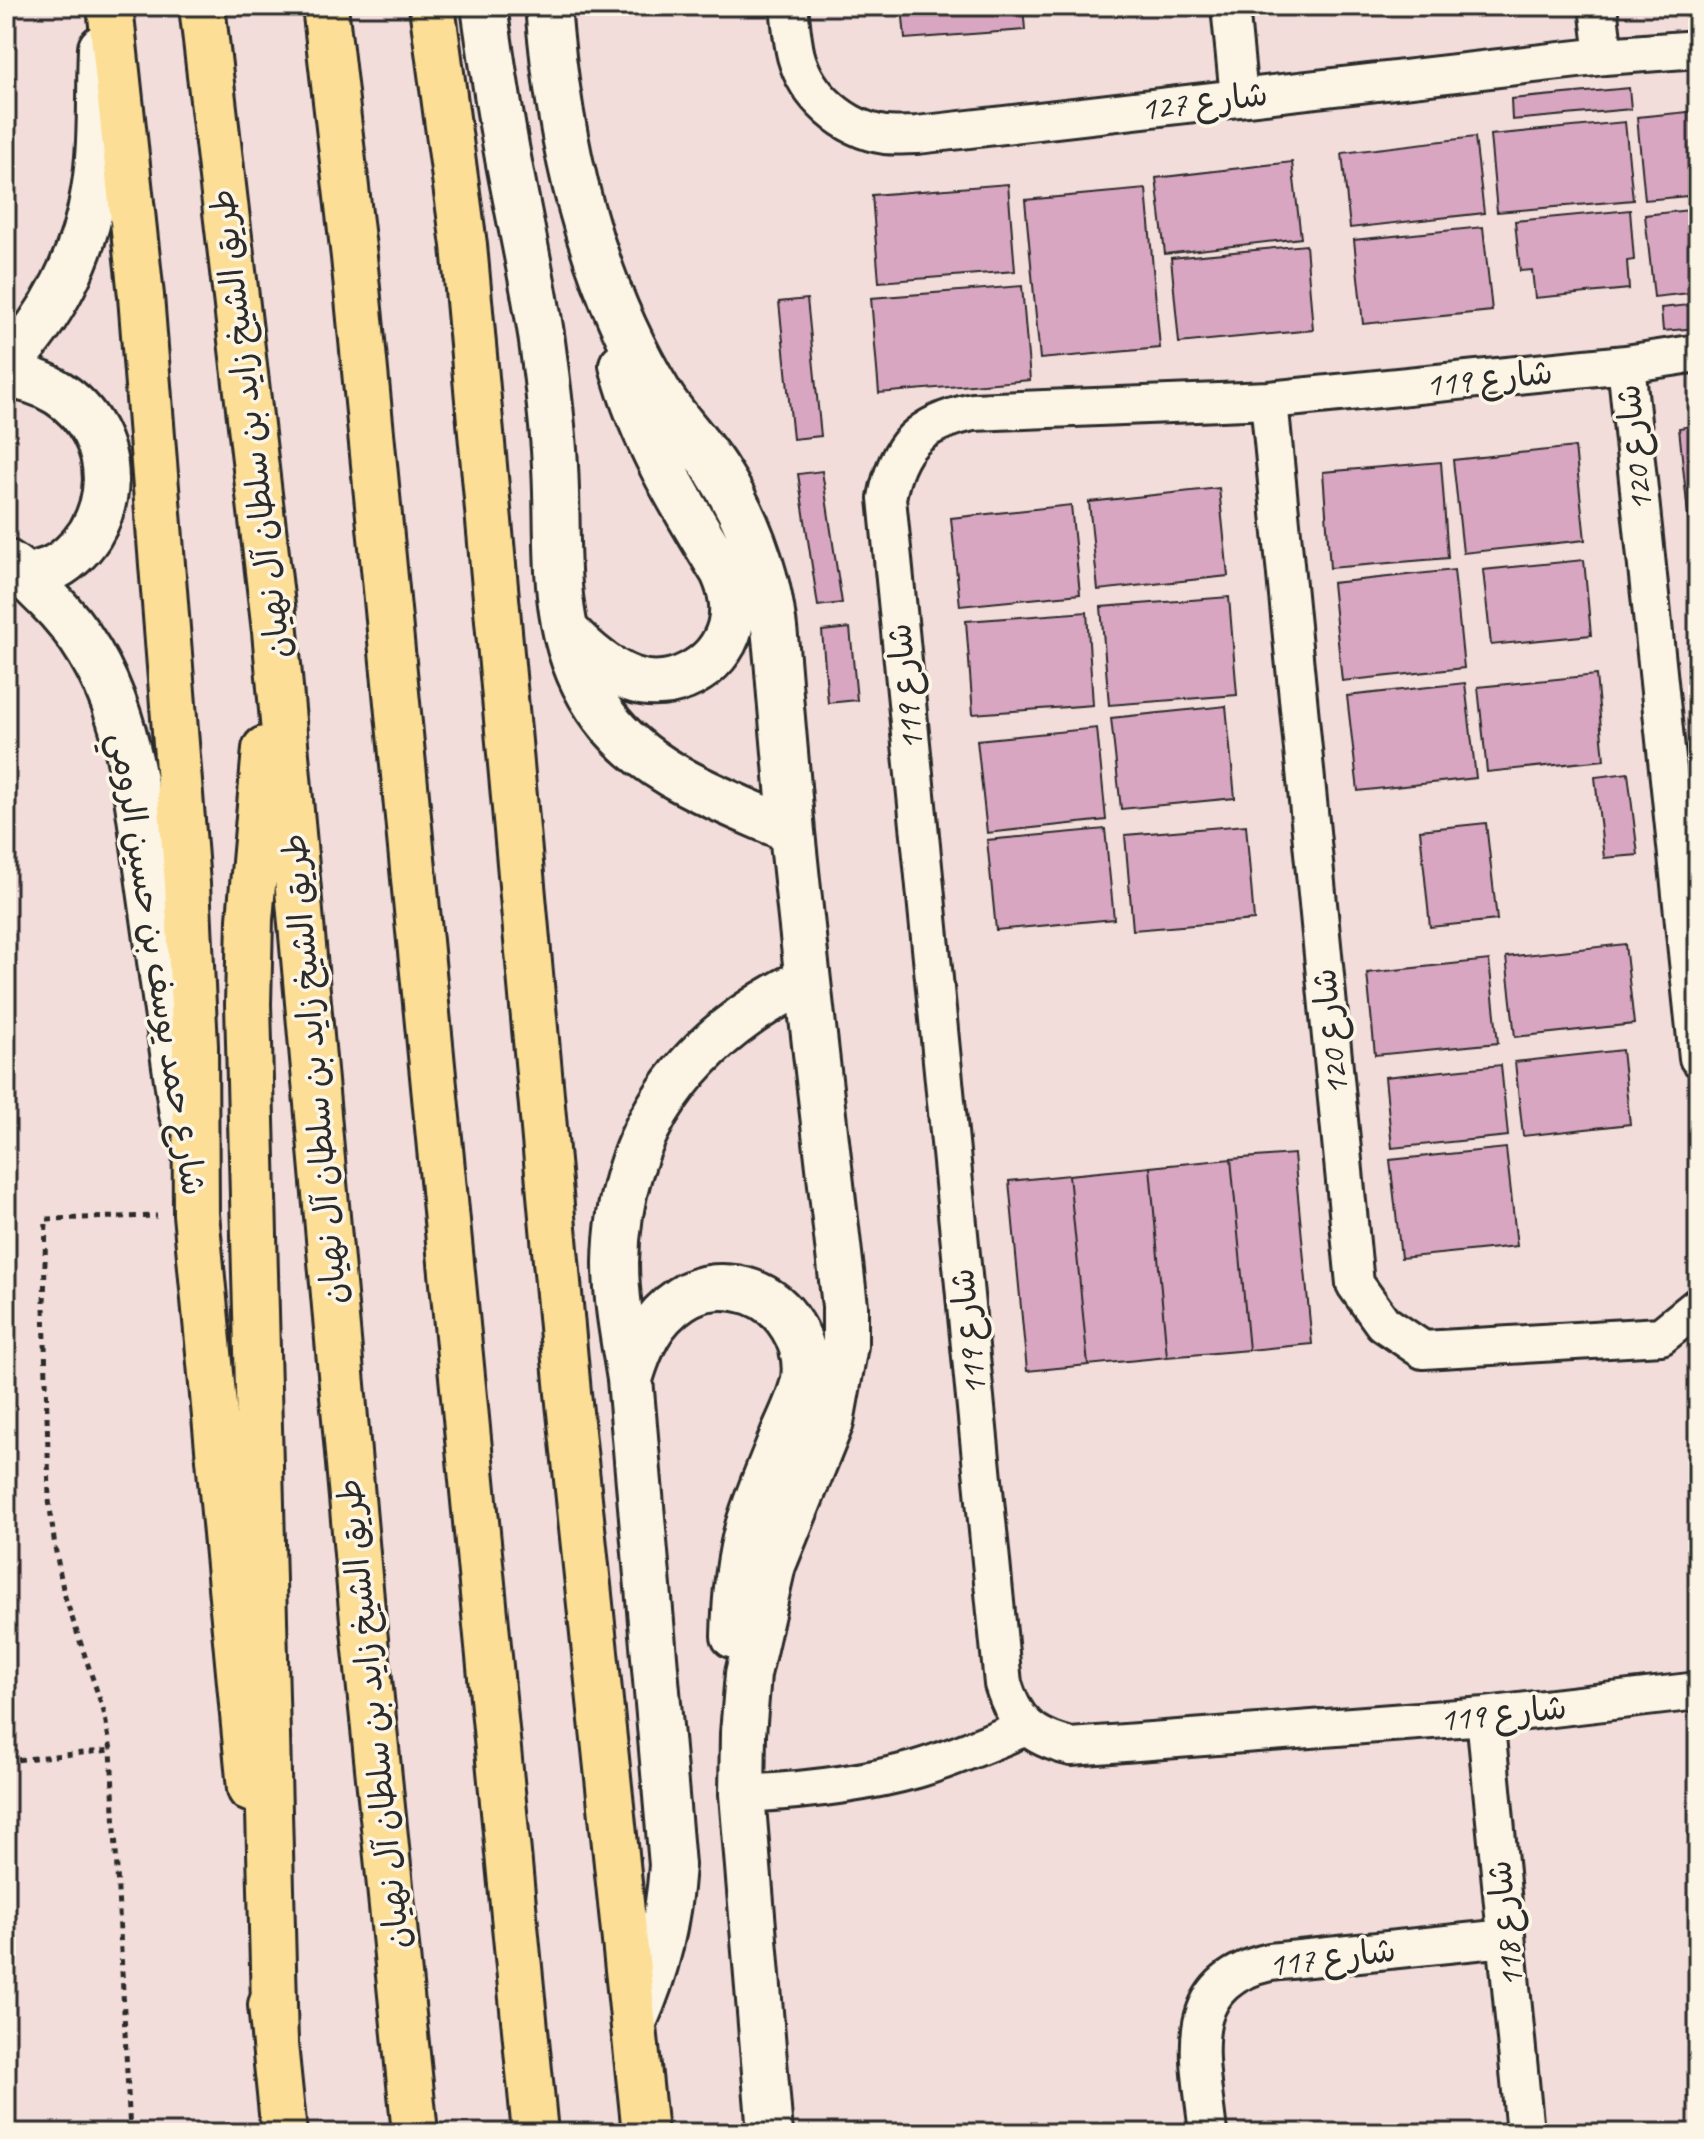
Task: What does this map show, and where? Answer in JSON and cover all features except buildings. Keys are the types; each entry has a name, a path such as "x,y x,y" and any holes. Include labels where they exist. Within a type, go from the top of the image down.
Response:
{"main road":[{"path":"110,6 141,296 186,869 195,1046 196,1214 284,2133"},
{"name":"طريق الشيخ زايد بن سلطان آل نهيان","path":"202,6 275,631 362,1610 415,2133"},
{"path":"325,6 354,257 535,2133"},
{"path":"432,6 464,245 568,1393 645,2133"},
{"path":"275,631 250,919 248,1004 275,2043"}],"street":[{"path":"6,365 42,323 60,293 86,226 94,191 97,155 102,6"},
{"path":"484,6 547,383 555,462 559,594 563,627 572,659 604,717 626,742 681,780 792,831"},
{"path":"548,6 552,57 573,179 588,236 608,292 632,346 661,397 716,469 738,508 753,541 772,611 807,980 845,1306 845,1345 831,1422 773,1565 758,1619 748,1674 742,1794 770,2133"},
{"name":"شارع 127","path":"789,6 796,56 809,85 829,109 856,126 886,135 917,135 1604,56 1698,49"},
{"path":"1230,6 1239,97"},
{"path":"1598,6 1604,56"},
{"path":"563,627 579,645 616,672 631,680 665,683 681,679 710,662 729,629 732,610 731,590 723,572 672,486 640,420 615,336 608,292"},
{"name":"شارع 119","path":"1698,353 1626,364 1269,400 973,412 947,418 923,430 904,449 892,472 887,498 1003,1684 1010,1707 1026,1727 1047,1741 1071,1747 1485,1716 1698,1691"},
{"name":"شارع 120","path":"1626,364 1698,1058"},
{"path":"6,376 43,384 81,411 103,452 106,476 98,521 86,541 51,570 16,570"},
{"name":"شارع 120","path":"1269,400 1355,1284 1383,1323 1423,1350 1661,1336 1698,1306"},
{"name":"شارع حمد يوسف بن حسين الرومي","path":"16,570 67,618 88,646 120,714 135,790 196,1214"},
{"path":"634,2022 666,1930 672,1865 630,1379 619,1306 616,1265 619,1224 639,1146 672,1087 706,1046 737,1019 807,980"},
{"path":"630,1379 639,1348 650,1328 684,1296 702,1289 742,1288 760,1295 783,1314 799,1338 804,1358 804,1378 759,1492 738,1571 733,1653 743,1734"},
{"name":"شارع 118","path":"1485,1716 1525,2133"},
{"path":"742,1794 800,1791 916,1769 1026,1727"},
{"name":"شارع 117","path":"1208,2133 1199,2033 1210,2000 1235,1974 1270,1962 1506,1938"}],"path":[{"path":"130,2133 111,1750 94,1674 64,1594 49,1500 46,1219 196,1214"},
{"path":"6,1761 111,1750"}]}
